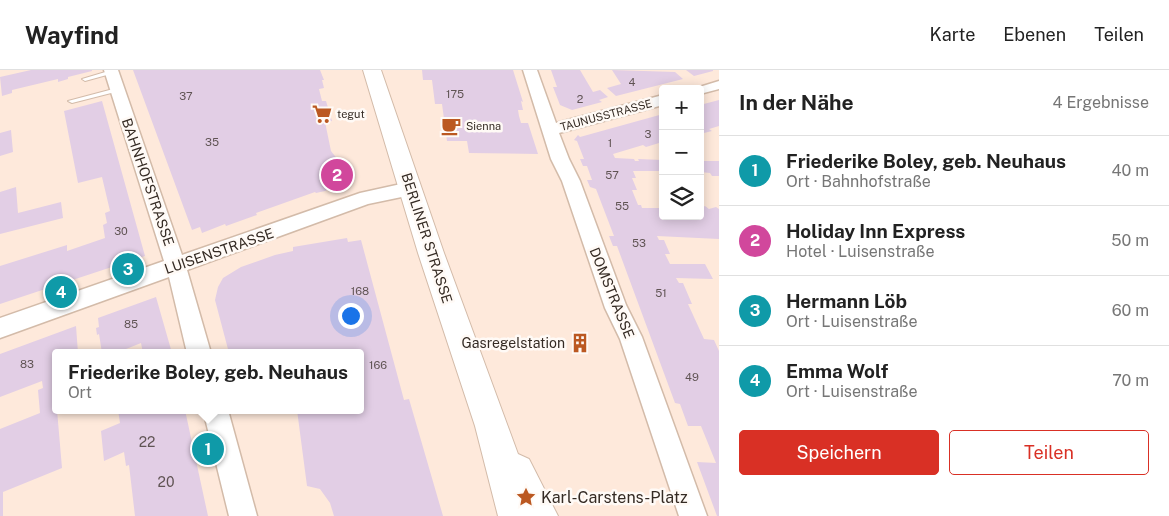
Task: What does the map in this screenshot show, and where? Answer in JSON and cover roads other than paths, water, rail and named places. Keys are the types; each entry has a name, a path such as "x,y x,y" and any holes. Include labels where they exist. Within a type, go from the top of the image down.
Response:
{"main road":[{"name":"BERLINER STRASSE","path":"372,70 440,279 485,404 504,464 516,516"},
{"name":"BERLINER STRASSE","path":"485,404 540,516"}],"street":[{"name":"DOMSTRASSE","path":"530,70 562,164 571,181 616,308 631,336 693,516"},
{"name":"BAHNHOFSTRASSE","path":"111,71 176,266 198,349"},
{"path":"704,89 719,85"},
{"name":"TAUNUSSTRASSE","path":"550,130 659,101"},
{"name":"LUISENSTRASSE","path":"0,328 366,198 410,189"},
{"path":"215,414 243,516"}],"lane":[{"path":"85,79 111,71"},
{"path":"72,101 117,90"}],"place":[{"name":"tegut","path":"322,114"},
{"name":"Sienna","path":"451,126"},
{"name":"Holiday Inn Express","path":"337,175"},
{"name":"Hermann Löb","path":"128,269"},
{"name":"Emma Wolf","path":"61,292"},
{"name":"Gasregelstation","path":"580,343"},
{"name":"Friederike Boley, geb. Neuhaus","path":"208,449"},
{"name":"Karl-Carstens-Platz","path":"526,497"}]}
